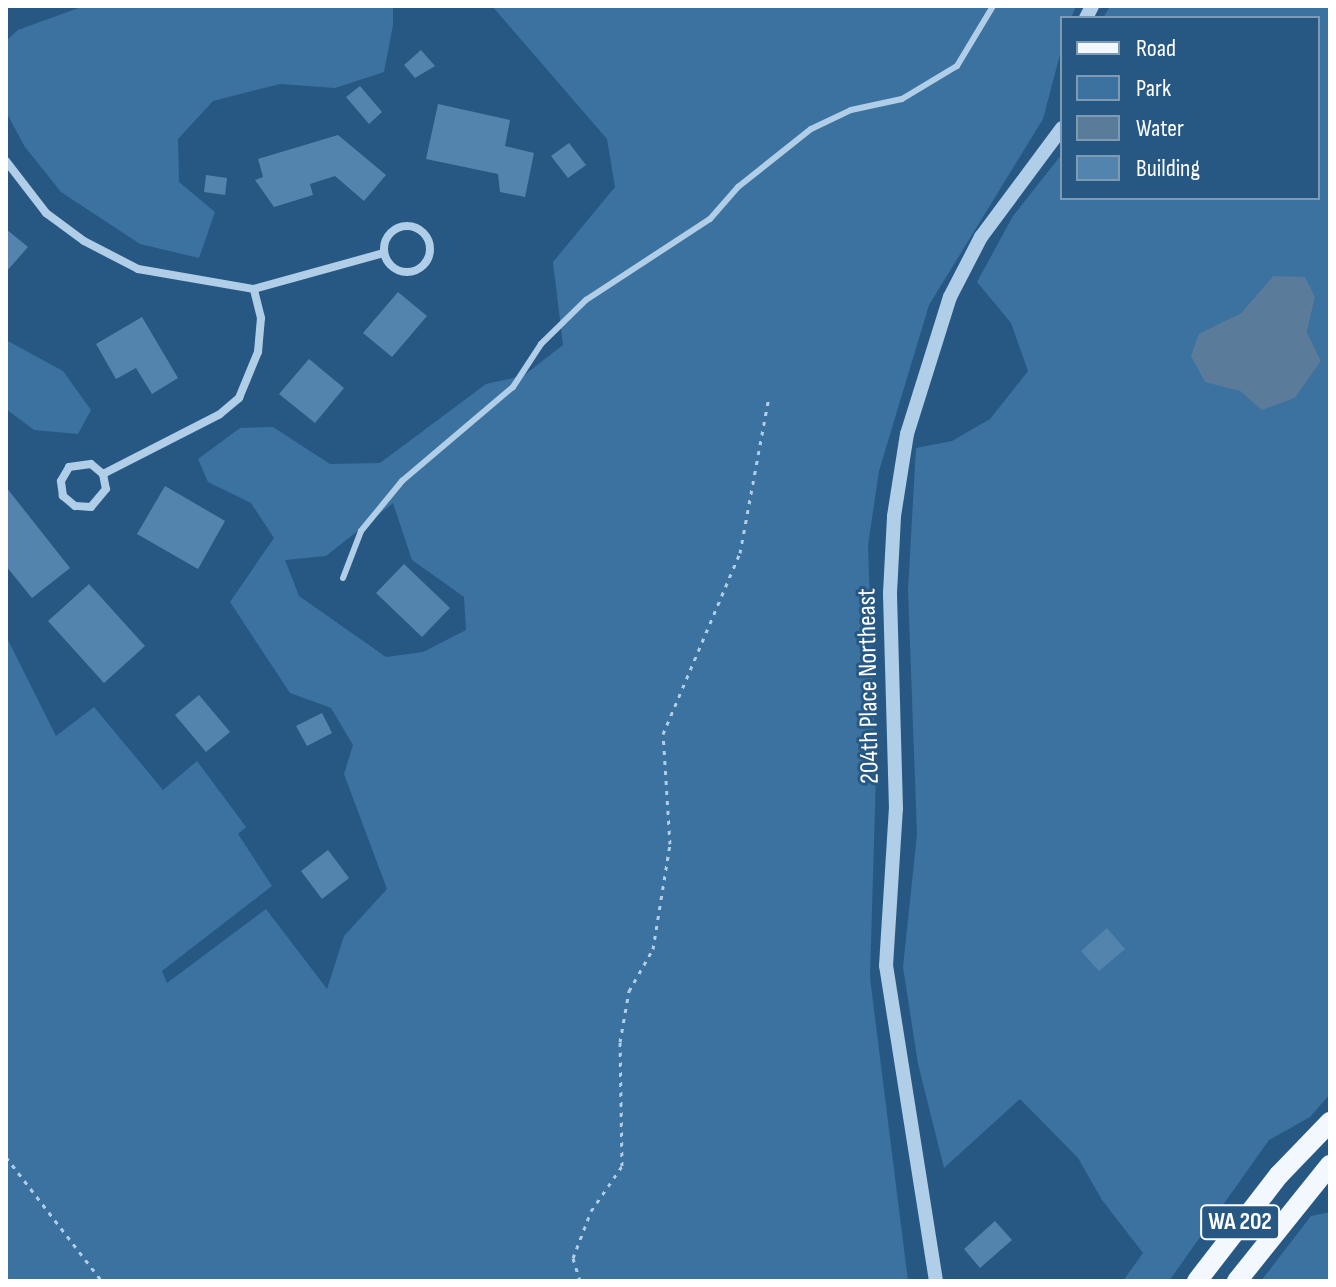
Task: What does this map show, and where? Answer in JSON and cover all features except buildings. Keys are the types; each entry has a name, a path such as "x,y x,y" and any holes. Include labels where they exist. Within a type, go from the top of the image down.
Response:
{"main road":[{"name":"WA 202","path":"1197,1281 1279,1175 1330,1122"},
{"name":"WA 202","path":"1237,1281 1330,1165"}],"street":[{"name":"204th Place Northeast","path":"936,1281 886,966 896,809 890,593 894,516 907,434 950,297 981,237 1060,131"},
{"path":"6,161 46,213 117,259 175,278 254,289 384,253"},
{"path":"399,227 420,230 430,244 427,260 407,272 392,267 384,253 387,238 399,227"},
{"path":"103,474 220,414 239,398 258,352 261,318 254,289"},
{"path":"84,462 103,474 106,489 91,507 75,506 63,496 61,481 69,467 84,462"}],"lane":[{"path":"343,578 361,531 402,481 513,387 541,344 586,300 710,219 738,187 811,129 851,110 902,99 957,66 993,6"}],"path":[{"path":"580,1281 573,1258 591,1211 622,1166 620,1042 629,991 653,949 670,844 663,734 740,553 769,397"},
{"path":"6,1157 102,1281"}],"green space":[{"path":"84,6 393,6 393,25 384,72 335,88 280,84 213,101 178,139 179,182 215,212 199,258 140,244 61,192 25,147 6,112 6,41 18,30"},
{"path":"492,6 1076,6 1072,16 1060,16 1060,55 1043,119 929,305 879,471 868,545 876,772 870,978 908,1281 6,1281 6,636 56,736 94,707 163,790 197,761 246,827 238,834 272,886 162,971 167,983 266,909 327,989 344,936 387,889 344,774 353,745 331,708 290,693 230,602 274,538 251,503 208,482 198,459 240,428 273,427 330,464 380,463 486,384 523,376 563,345 553,262 615,187 607,139","holes":["393,503 412,560 464,597 466,630 423,652 386,657 299,596 285,560 326,556"]},
{"path":"1110,6 1330,6 1330,1094 1310,1117 1269,1140 1169,1281 1123,1281 1143,1253 1102,1200 1078,1158 1020,1099 944,1168 918,1064 903,967 917,834 908,590 916,448 952,441 990,419 1028,371 1011,323 977,282 1013,216 1060,157 1060,200 1320,200 1320,16 1104,16","holes":["1273,276 1315,297 1307,332 1321,361 1295,398 1262,409 1240,391 1199,335 1241,313"]},
{"path":"6,340 63,371 91,410 78,434 34,430 6,409"},
{"path":"1330,1212 1330,1281 1261,1281 1311,1216"}],"water":[{"path":"1273,276 1305,277 1315,297 1307,332 1321,361 1295,398 1262,410 1240,391 1205,382 1191,356 1199,334 1241,313"}]}
